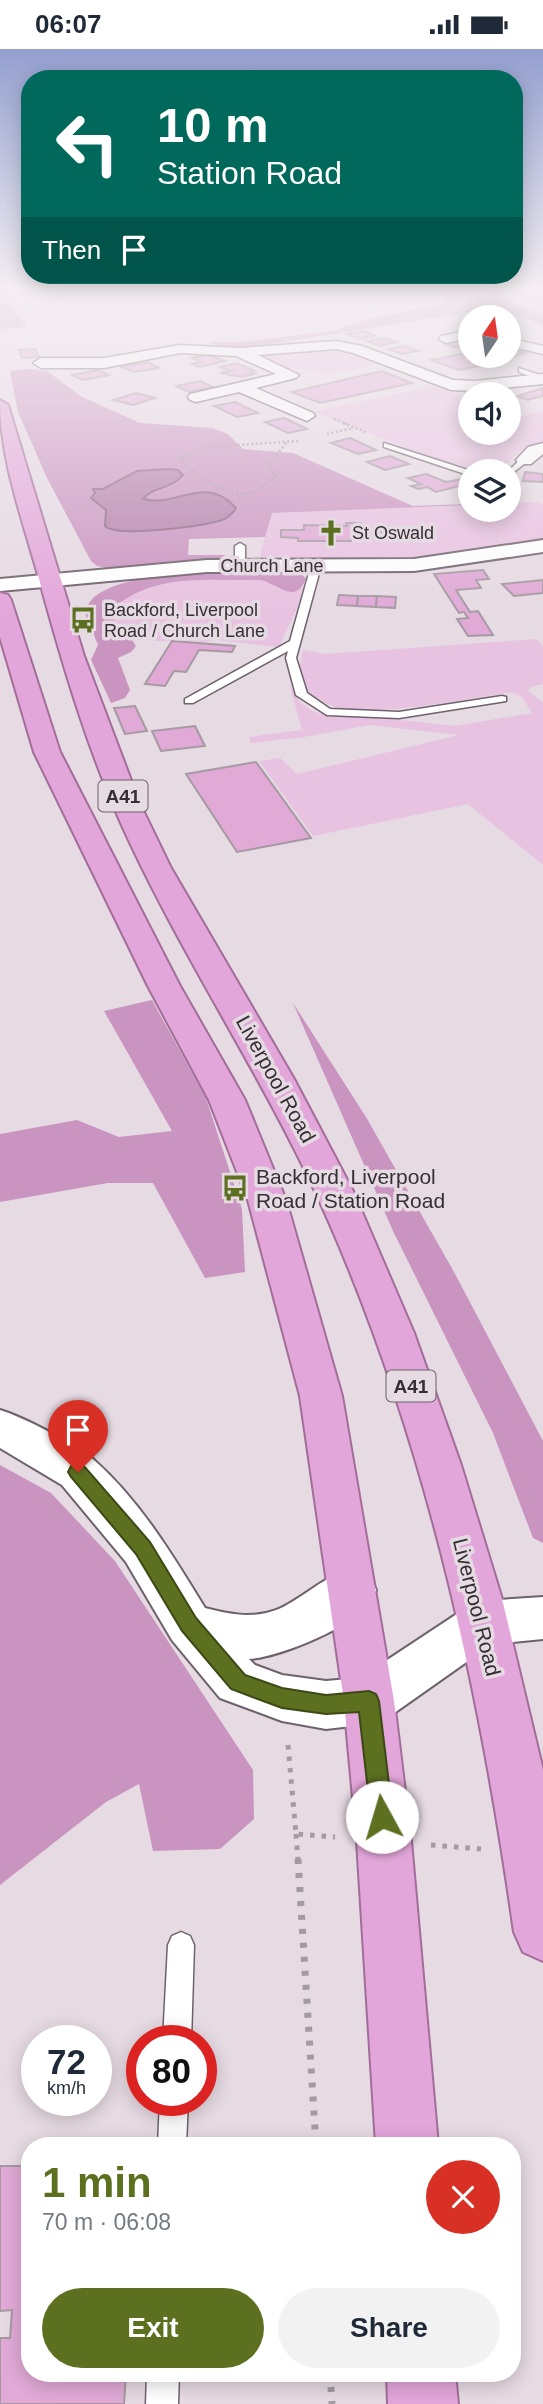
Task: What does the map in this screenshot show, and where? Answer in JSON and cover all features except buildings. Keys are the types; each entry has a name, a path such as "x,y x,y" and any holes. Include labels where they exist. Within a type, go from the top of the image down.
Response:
{"highway":[{"name":"Liverpool Road","path":"0,405 76,668 126,804 163,881 319,1156 369,1269 427,1430 533,1785 543,1932"},
{"name":"A41","path":"0,600 47,752 164,986 227,1100 267,1200 321,1396 369,1701 384,1841 406,2137"},
{"path":"422,2382 423,2404"}],"street":[{"path":"262,397 307,416"},
{"path":"534,462 534,451 543,448"},
{"name":"Church Lane","path":"0,585 240,556 316,566 414,565 543,546"},
{"path":"0,1427 78,1472 143,1548 189,1625 238,1682 282,1698 315,1703 369,1701 483,1623 543,1618"},
{"path":"189,1625 240,1638 265,1636 307,1621 352,1590"}],"lane":[{"path":"387,446 458,470"},
{"path":"316,566 290,658 302,695 327,712 400,715 502,699"},
{"path":"189,701 294,643"},
{"path":"178,2025 181,1945"},
{"path":"172,2137 173,2116"},
{"path":"162,2404 163,2382"}],"path":[{"path":"327,434 354,428"},
{"path":"286,443 268,466 276,475 261,488 246,493 208,482 187,470 179,458 188,452 215,447 299,440"},
{"path":"296,1834 315,2137"},
{"path":"331,2382 332,2404"}],"shaded area":[{"path":"15,397 82,397 140,423 212,428 228,434 243,449 293,453 413,506 458,506 272,513 265,537 189,539 188,555 225,555 220,560 111,569 97,566 91,561 47,478 18,412"},
{"path":"384,397 458,397 458,445 521,445 521,416 543,411 543,441 527,446 511,459 458,459 458,465 440,461 314,412"},
{"path":"178,470 183,475 143,499 156,501 202,492 213,493 236,508 233,513 222,520 178,528 125,531 105,526 106,510 91,498 95,493 93,489 103,489 137,471"},
{"path":"539,502 543,505 543,540 396,562 259,559 271,513 458,506 458,522 521,522 521,503"},
{"path":"222,572 298,572 306,578 297,591 292,592 261,580 183,581 147,589 113,608 114,623 136,646 131,652 118,658 130,690 125,698 111,703 91,660 98,645 84,611 94,597 112,587 162,576"},
{"path":"187,579 261,580 276,588 297,591 303,587 298,606 279,647 216,640 145,640 123,634 113,625 113,608 132,594 158,583"},
{"path":"537,639 543,647 543,684 531,687 528,691 543,703 543,865 468,804 313,836 259,761 280,758 297,774 459,735 369,725 251,743 249,737 302,730 289,683 299,701 312,711 331,717 382,718 455,726 532,713 522,697 511,692 398,708 353,710 336,707 307,691 300,666 303,650 325,654"},
{"path":"152,1000 206,1098 242,1209 245,1272 205,1278 153,1183 108,1183 0,1202 0,1134 77,1120 119,1137 172,1131 104,1011"},
{"path":"293,1003 366,1117 454,1272 543,1441 543,1543 533,1538 493,1433 393,1231"},
{"path":"0,1465 51,1493 115,1561 253,1770 254,1819 220,1849 153,1851 139,1784 106,1802 0,1885"}],"place":[{"name":"St Oswald","path":"331,533"},
{"name":"Backford, Liverpool Road / Church Lane","path":"83,620"},
{"name":"Backford, Liverpool Road / Station Road","path":"235,1188"}],"route":[{"path":"78,1472 143,1548 189,1625 238,1682 282,1698 326,1705 369,1701 382,1817"}]}
